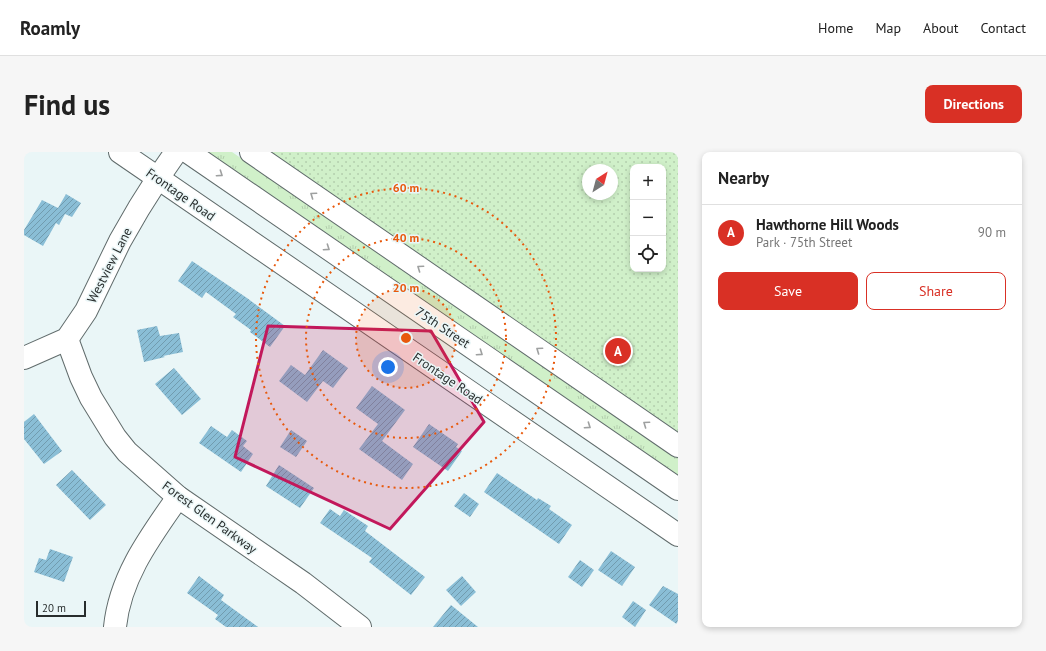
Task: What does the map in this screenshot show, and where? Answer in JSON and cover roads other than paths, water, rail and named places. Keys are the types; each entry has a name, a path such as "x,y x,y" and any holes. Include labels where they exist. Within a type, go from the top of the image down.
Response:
{"street":[{"name":"Frontage Road","path":"120,152 678,535"},
{"name":"Westview Lane","path":"67,339 86,311 120,241 158,178 176,152"},
{"name":"75th Street","path":"188,152 678,489"},
{"path":"251,152 678,446"},
{"path":"24,358 67,339"},
{"name":"Forest Glen Parkway","path":"67,339 81,378 91,398 127,452 178,498 303,583 360,627"},
{"path":"115,627 122,596 131,570 147,543 178,498"}],"place":[{"name":"Hawthorne Hill Woods","path":"618,351"}]}
